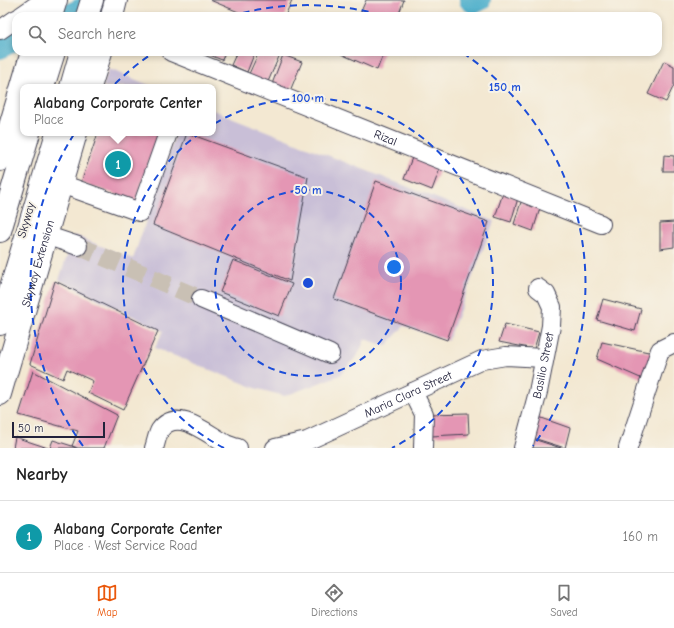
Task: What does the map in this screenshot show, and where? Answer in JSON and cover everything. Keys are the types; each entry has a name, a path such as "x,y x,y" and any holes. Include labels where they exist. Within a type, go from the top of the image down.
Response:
{"main road":[{"path":"65,12 69,0"},
{"path":"77,12 81,0"},
{"path":"88,12 92,0"},
{"path":"93,12 97,0"},
{"path":"25,84 34,56"},
{"path":"30,84 35,56"},
{"path":"44,84 53,56"},
{"path":"57,84 65,56"},
{"path":"66,84 74,56"},
{"path":"72,84 80,56"},
{"path":"91,84 100,56"},
{"path":"95,84 103,56"},
{"path":"0,160 20,99"},
{"path":"0,188 20,121"},
{"path":"0,231 28,136"},
{"name":"Skyway","path":"0,272 41,136"},
{"name":"Skyway","path":"0,306 50,136"},
{"path":"0,324 56,136"},
{"name":"Skyway Extension","path":"0,394 75,136"},
{"path":"0,398 79,136"}],"street":[{"path":"32,12 48,6"},
{"path":"0,30 12,22"},
{"name":"Rizal","path":"181,56 601,224"},
{"path":"64,185 140,212 167,136"},
{"path":"48,236 78,246"},
{"name":"Basilio Street","path":"523,448 538,392 551,326 552,307 546,294 538,288"},
{"path":"201,299 330,354"},
{"path":"628,448 660,350 674,343"},
{"name":"Maria Clara Street","path":"275,448 307,440 482,360 506,356 544,358"},
{"path":"414,392 424,414 423,448"},
{"path":"154,448 160,431 169,422 180,421 196,426 227,445 238,448"}],"shaded area":[{"path":"109,69 146,84 104,84"},
{"path":"216,111 494,221 448,341 404,326 386,346 365,339 358,355 340,375 285,396 258,389 155,348 163,331 59,280 74,235 133,259 175,136 216,136"}],"building":[{"path":"210,0 292,0 287,12 238,12"},
{"path":"366,0 404,0 400,12 361,12"},
{"path":"212,56 224,56 222,60"},
{"path":"235,56 253,56 247,72 231,65"},
{"path":"257,56 279,56 267,84 248,76"},
{"path":"283,56 302,62 290,91 272,84"},
{"path":"346,56 382,56 377,70"},
{"path":"664,61 674,66 674,85 666,102 648,94"},
{"path":"97,136 158,136 136,201 81,183"},
{"path":"186,136 195,136 308,177 290,281 153,225"},
{"path":"413,155 441,166 432,190 404,179"},
{"path":"664,155 674,156 674,171 663,171"},
{"path":"376,181 489,222 447,340 334,299"},
{"path":"503,193 518,198 511,222 495,217"},
{"path":"522,199 541,205 533,231 514,224"},
{"path":"674,222 674,247 660,249 660,223"},
{"path":"233,260 292,284 279,316 220,292"},
{"path":"55,281 158,331 123,410 88,393 93,381 67,369 63,379 30,364"},
{"path":"603,299 641,309 635,331 597,320"},
{"path":"505,324 539,332 534,349 499,342"},
{"path":"602,342 653,353 645,380 597,359"},
{"path":"33,371 117,415 104,448 78,448 72,446 78,431 19,415"},
{"path":"468,413 469,434 431,436 430,414"},
{"path":"536,416 570,428 565,448 530,437"},
{"path":"15,437 48,448 13,448"},
{"path":"530,438 561,448 527,448"},
{"path":"53,440 72,446 76,448 50,448"}],"waterway":[{"path":"74,12 102,0"},
{"path":"470,0 474,3 480,0"},
{"path":"0,48 12,41"}],"tunnel":[{"path":"78,246 201,299"}],"place":[{"name":"Alabang Corporate Center","path":"118,164"}]}
